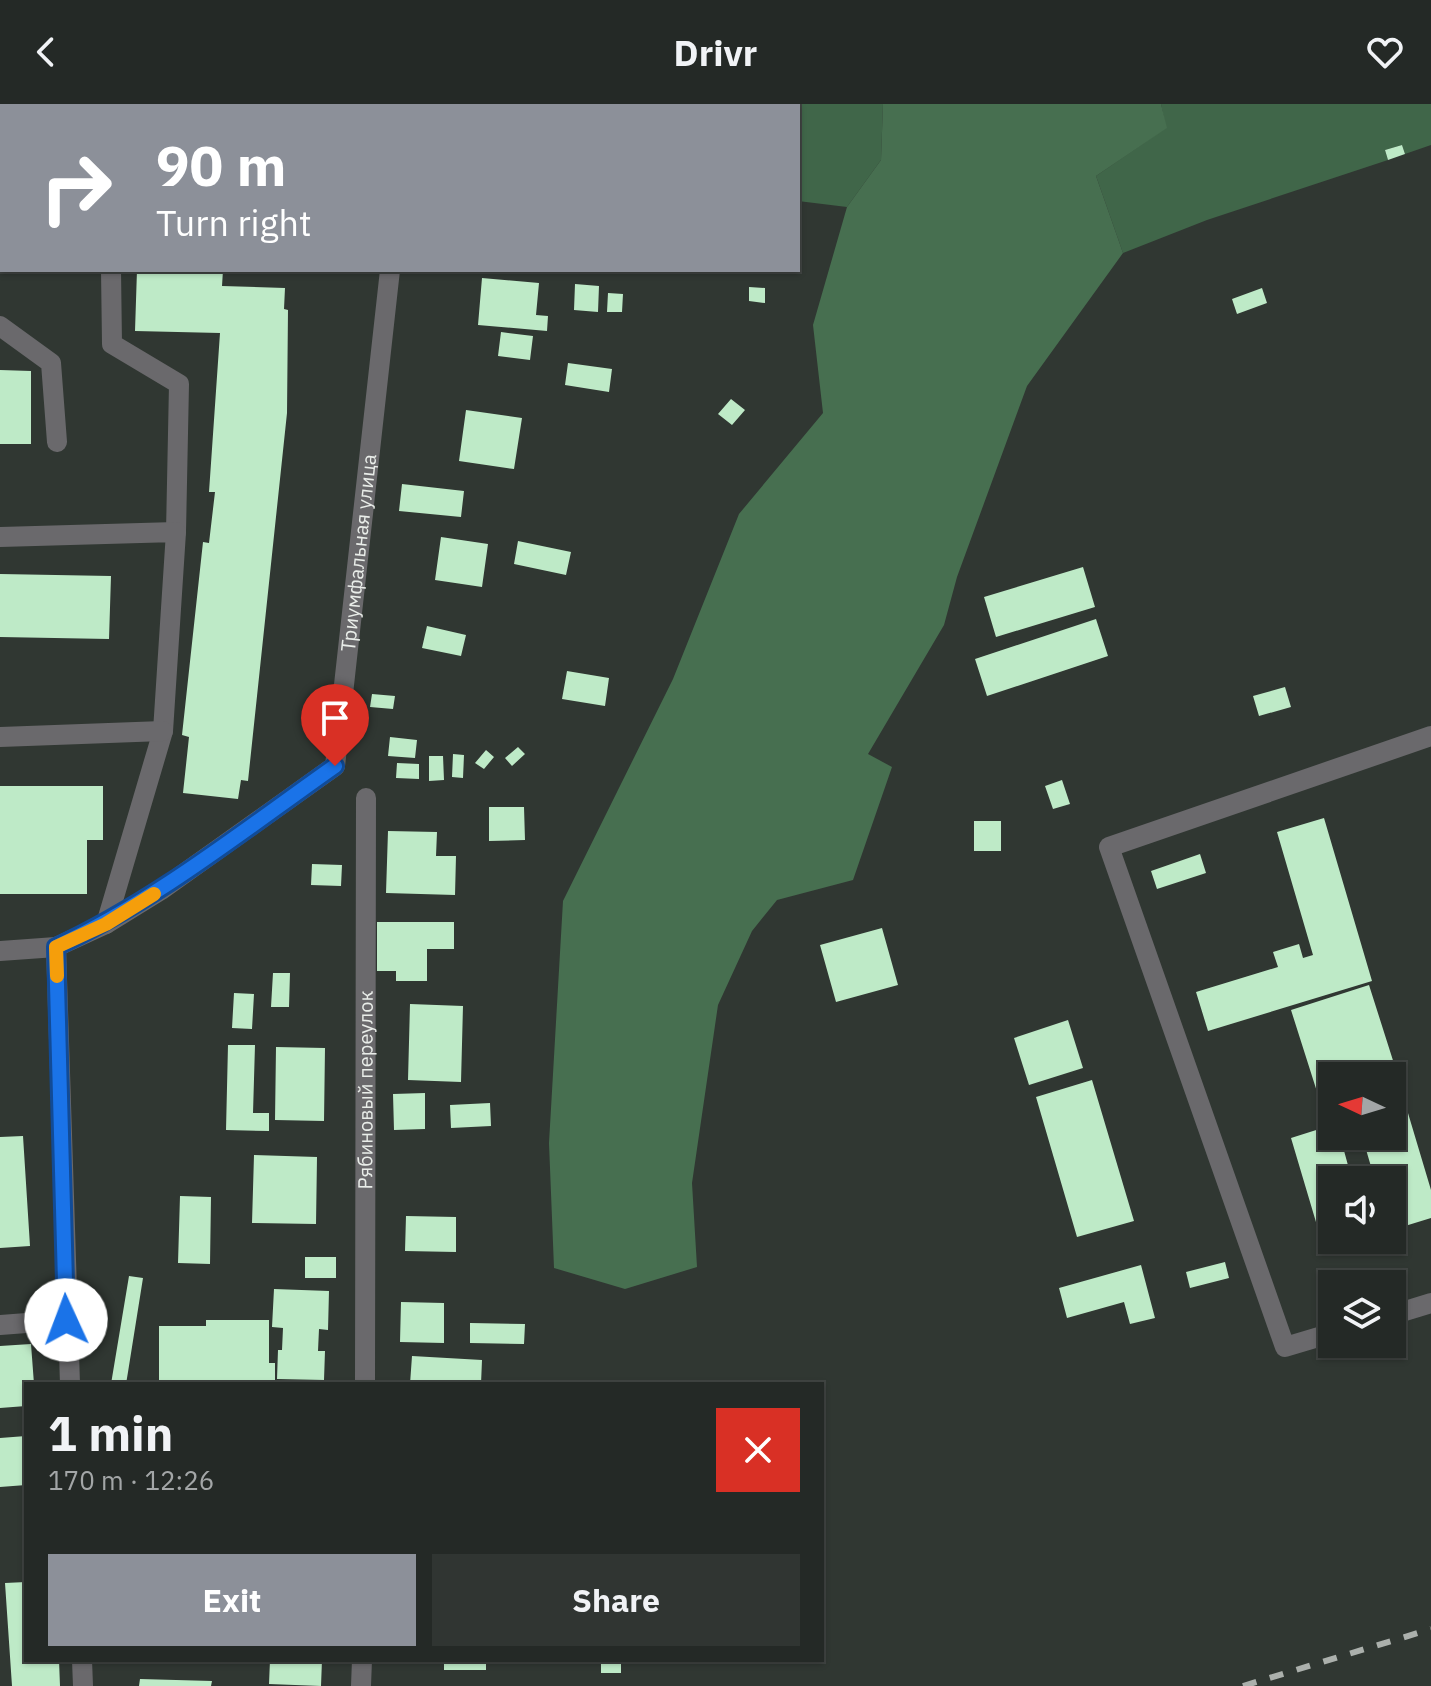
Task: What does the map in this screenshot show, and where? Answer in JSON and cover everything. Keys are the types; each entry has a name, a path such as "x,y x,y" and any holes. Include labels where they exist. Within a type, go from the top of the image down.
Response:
{"street":[{"path":"106,924 163,731 176,532 179,384 112,344 111,272"},
{"name":"Триумфальная улица","path":"56,947 106,924 161,890 335,766 390,272"},
{"path":"0,326 51,363 57,442"},
{"path":"0,537 176,532"},
{"path":"0,737 163,731"},
{"path":"1318,1337 1285,1347 1109,847 1431,736"},
{"name":"Рябиновый переулок","path":"365,1382 366,798"},
{"path":"0,951 56,947 70,1382"},
{"path":"1406,1311 1431,1303"},
{"path":"0,1325 66,1320"},
{"path":"82,1662 83,1686"},
{"path":"361,1686 362,1662"}],"green space":[{"path":"800,104 883,104 881,160 847,207 800,201"},
{"path":"883,104 1161,104 1167,128 1096,176 1123,253 1027,386 957,577 944,625 868,754 892,767 853,880 777,900 752,931 718,1005 692,1183 697,1267 625,1289 554,1268 549,1143 563,901 673,679 739,514 823,413 813,325 847,207 881,160"},
{"path":"1161,104 1431,104 1431,145 1405,154 1402,145 1385,150 1388,160 1207,220 1123,253 1096,176 1166,128"}],"building":[{"path":"1402,145 1405,154 1388,160 1385,150"},
{"path":"137,272 223,272 222,286 285,288 284,309 288,310 287,413 248,781 241,780 238,799 183,793 189,737 182,735 203,542 209,543 215,492 209,492 220,333 135,331"},
{"path":"482,278 539,283 536,315 548,316 547,331 478,325"},
{"path":"575,284 599,286 598,312 574,310"},
{"path":"749,287 765,288 765,303 749,301"},
{"path":"1262,288 1267,303 1237,314 1232,299"},
{"path":"608,293 623,294 622,312 607,312"},
{"path":"501,332 533,336 530,360 498,356"},
{"path":"568,363 612,369 609,392 565,385"},
{"path":"0,370 31,371 31,444 0,444"},
{"path":"731,399 745,410 732,425 718,414"},
{"path":"466,410 522,418 514,469 459,461"},
{"path":"402,484 464,491 461,517 399,511"},
{"path":"441,537 488,544 482,587 435,580"},
{"path":"518,541 571,552 566,575 514,564"},
{"path":"1083,567 1095,607 996,637 984,597"},
{"path":"0,574 111,576 109,639 0,637"},
{"path":"1096,619 1108,656 987,696 975,659"},
{"path":"427,626 466,635 461,656 422,648"},
{"path":"567,671 609,678 605,706 562,699"},
{"path":"1285,687 1291,707 1259,716 1253,696"},
{"path":"372,694 395,696 393,709 370,707"},
{"path":"390,737 417,740 415,758 388,756"},
{"path":"518,747 525,754 512,766 505,758"},
{"path":"486,750 494,757 484,769 475,763"},
{"path":"453,754 464,755 463,778 452,777"},
{"path":"429,756 443,756 444,780 429,781"},
{"path":"397,763 419,764 419,779 396,778"},
{"path":"1062,780 1070,804 1053,809 1045,786"},
{"path":"0,786 103,786 103,840 87,840 87,894 0,894"},
{"path":"489,807 524,807 525,840 489,841"},
{"path":"1324,818 1372,981 1208,1031 1196,992 1278,967 1273,952 1299,944 1303,958 1313,955 1277,832"},
{"path":"974,821 1001,821 1001,851 974,851"},
{"path":"388,831 437,832 436,856 456,856 455,895 386,893"},
{"path":"1200,854 1206,873 1157,889 1151,871"},
{"path":"312,864 342,865 341,886 311,885"},
{"path":"377,922 454,922 454,949 427,949 427,981 396,981 396,971 377,971"},
{"path":"882,928 898,985 836,1002 820,945"},
{"path":"273,973 290,973 289,1007 271,1007"},
{"path":"1369,985 1394,1062 1318,1062 1318,1095 1291,1010"},
{"path":"234,993 254,994 252,1029 232,1028"},
{"path":"410,1004 463,1006 461,1082 408,1080"},
{"path":"1068,1020 1083,1068 1029,1085 1014,1038"},
{"path":"228,1045 255,1045 253,1113 269,1113 269,1131 226,1130"},
{"path":"276,1047 325,1048 324,1121 275,1120"},
{"path":"1092,1080 1134,1221 1077,1237 1036,1097"},
{"path":"425,1093 425,1129 394,1130 393,1094"},
{"path":"490,1103 491,1126 451,1128 450,1105"},
{"path":"1406,1106 1431,1190 1431,1218 1406,1226 1406,1166 1371,1166 1366,1150 1406,1150"},
{"path":"1318,1129 1318,1150 1344,1150 1348,1166 1318,1166 1318,1229 1291,1138"},
{"path":"23,1136 30,1246 0,1248 0,1137"},
{"path":"254,1155 317,1157 316,1224 252,1223"},
{"path":"180,1196 211,1197 210,1264 178,1263"},
{"path":"406,1216 456,1217 456,1252 405,1251"},
{"path":"305,1257 336,1257 336,1278 305,1278"},
{"path":"1225,1262 1229,1278 1190,1288 1186,1272"},
{"path":"1141,1265 1155,1318 1130,1324 1124,1302 1067,1318 1059,1288"},
{"path":"129,1276 143,1278 126,1382 111,1382"},
{"path":"274,1289 329,1291 328,1330 319,1329 318,1351 325,1351 324,1380 277,1379 283,1328 272,1327"},
{"path":"401,1302 444,1303 444,1343 400,1342"},
{"path":"206,1320 269,1320 269,1363 275,1363 275,1382 159,1382 159,1326 206,1326"},
{"path":"470,1323 525,1324 524,1344 470,1343"},
{"path":"31,1344 34,1382 24,1382 24,1406 0,1408 0,1346"},
{"path":"412,1356 482,1360 481,1382 410,1382"},
{"path":"24,1436 24,1485 0,1487 0,1438"},
{"path":"24,1582 24,1662 59,1662 60,1686 12,1686 5,1583"},
{"path":"270,1662 322,1662 321,1686 269,1684"},
{"path":"444,1662 486,1662 486,1670 444,1670"},
{"path":"601,1662 621,1662 621,1673 601,1673"},
{"path":"140,1679 212,1681 211,1686 139,1686"}],"railway":[{"path":"1243,1686 1431,1629"}],"slow traffic":[{"path":"57,976 56,947 106,924 154,894"}],"route":[{"path":"66,1320 56,947 106,924 161,890 335,766"}]}
